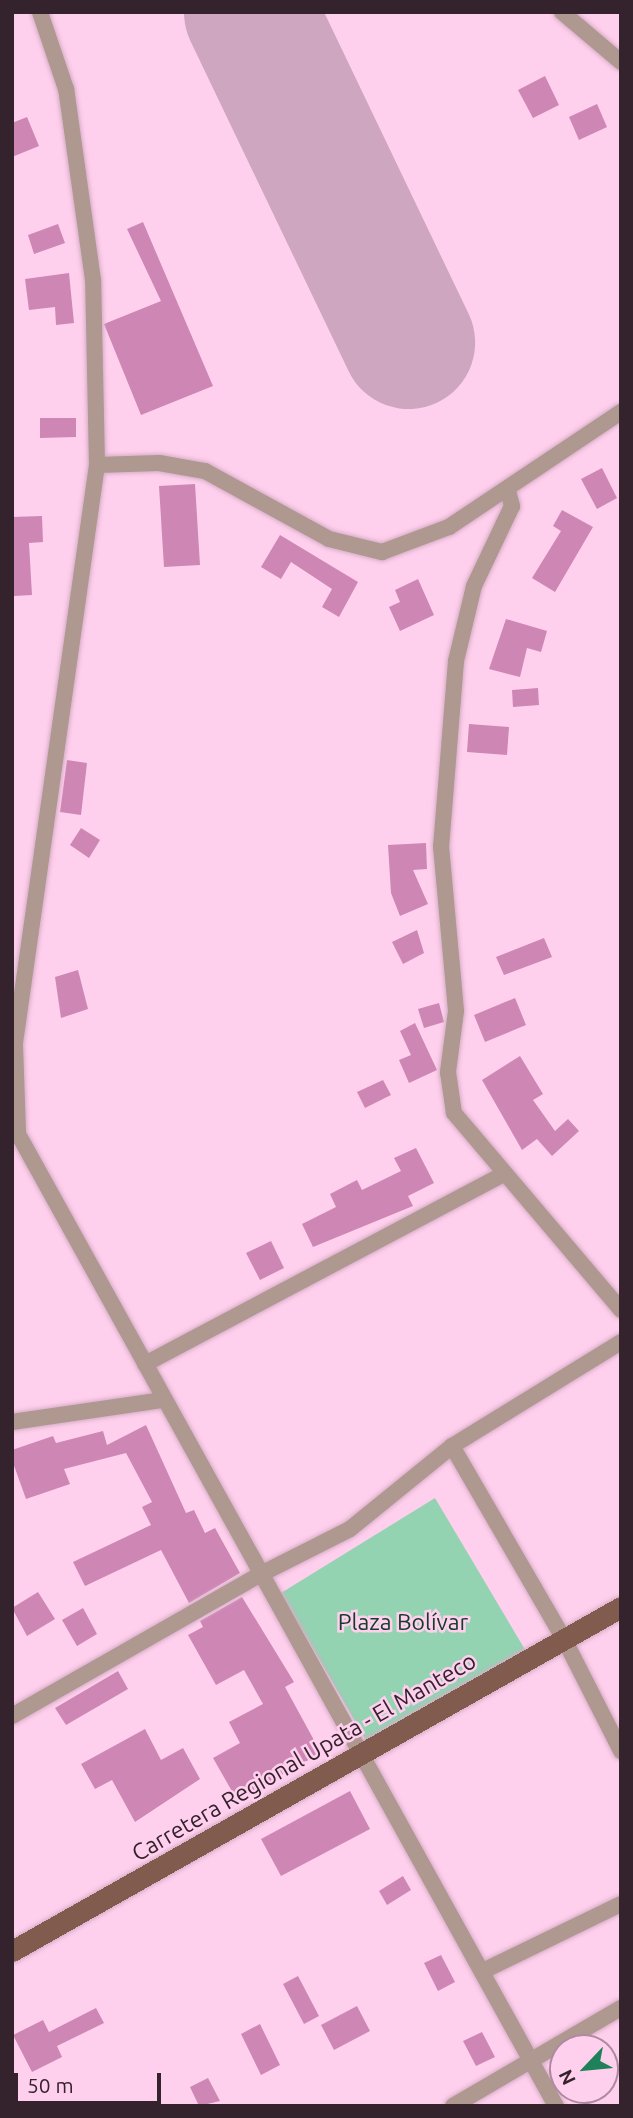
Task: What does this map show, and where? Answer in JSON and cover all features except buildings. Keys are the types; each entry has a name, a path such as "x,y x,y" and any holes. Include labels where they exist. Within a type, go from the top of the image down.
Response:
{"main road":[{"name":"Carretera Regional Upata - El Manteco","path":"12,1951 362,1758 621,1607"}],"street":[{"path":"40,12 66,89 93,280 97,466 15,1043 15,1127 163,1400 263,1573 362,1758 484,1971 529,2061 556,2106"},
{"path":"562,12 621,62"},
{"path":"97,466 159,463 205,471 329,539 367,553 410,545 508,491 621,412"},
{"path":"508,491 512,506 460,630 441,846 456,1011 448,1072 454,1114 621,1310"},
{"path":"145,1364 504,1174"},
{"path":"12,1716 263,1573 350,1529 452,1446 621,1342"},
{"path":"12,1422 163,1400"},
{"path":"452,1446 564,1639 621,1751"},
{"path":"484,1971 621,1904"},
{"path":"453,2106 621,2008"}],"green space":[{"name":"Plaza Bolívar","path":"435,1498 527,1653 368,1744 281,1593"}],"runway":[{"path":"250,12 408,342"}]}
